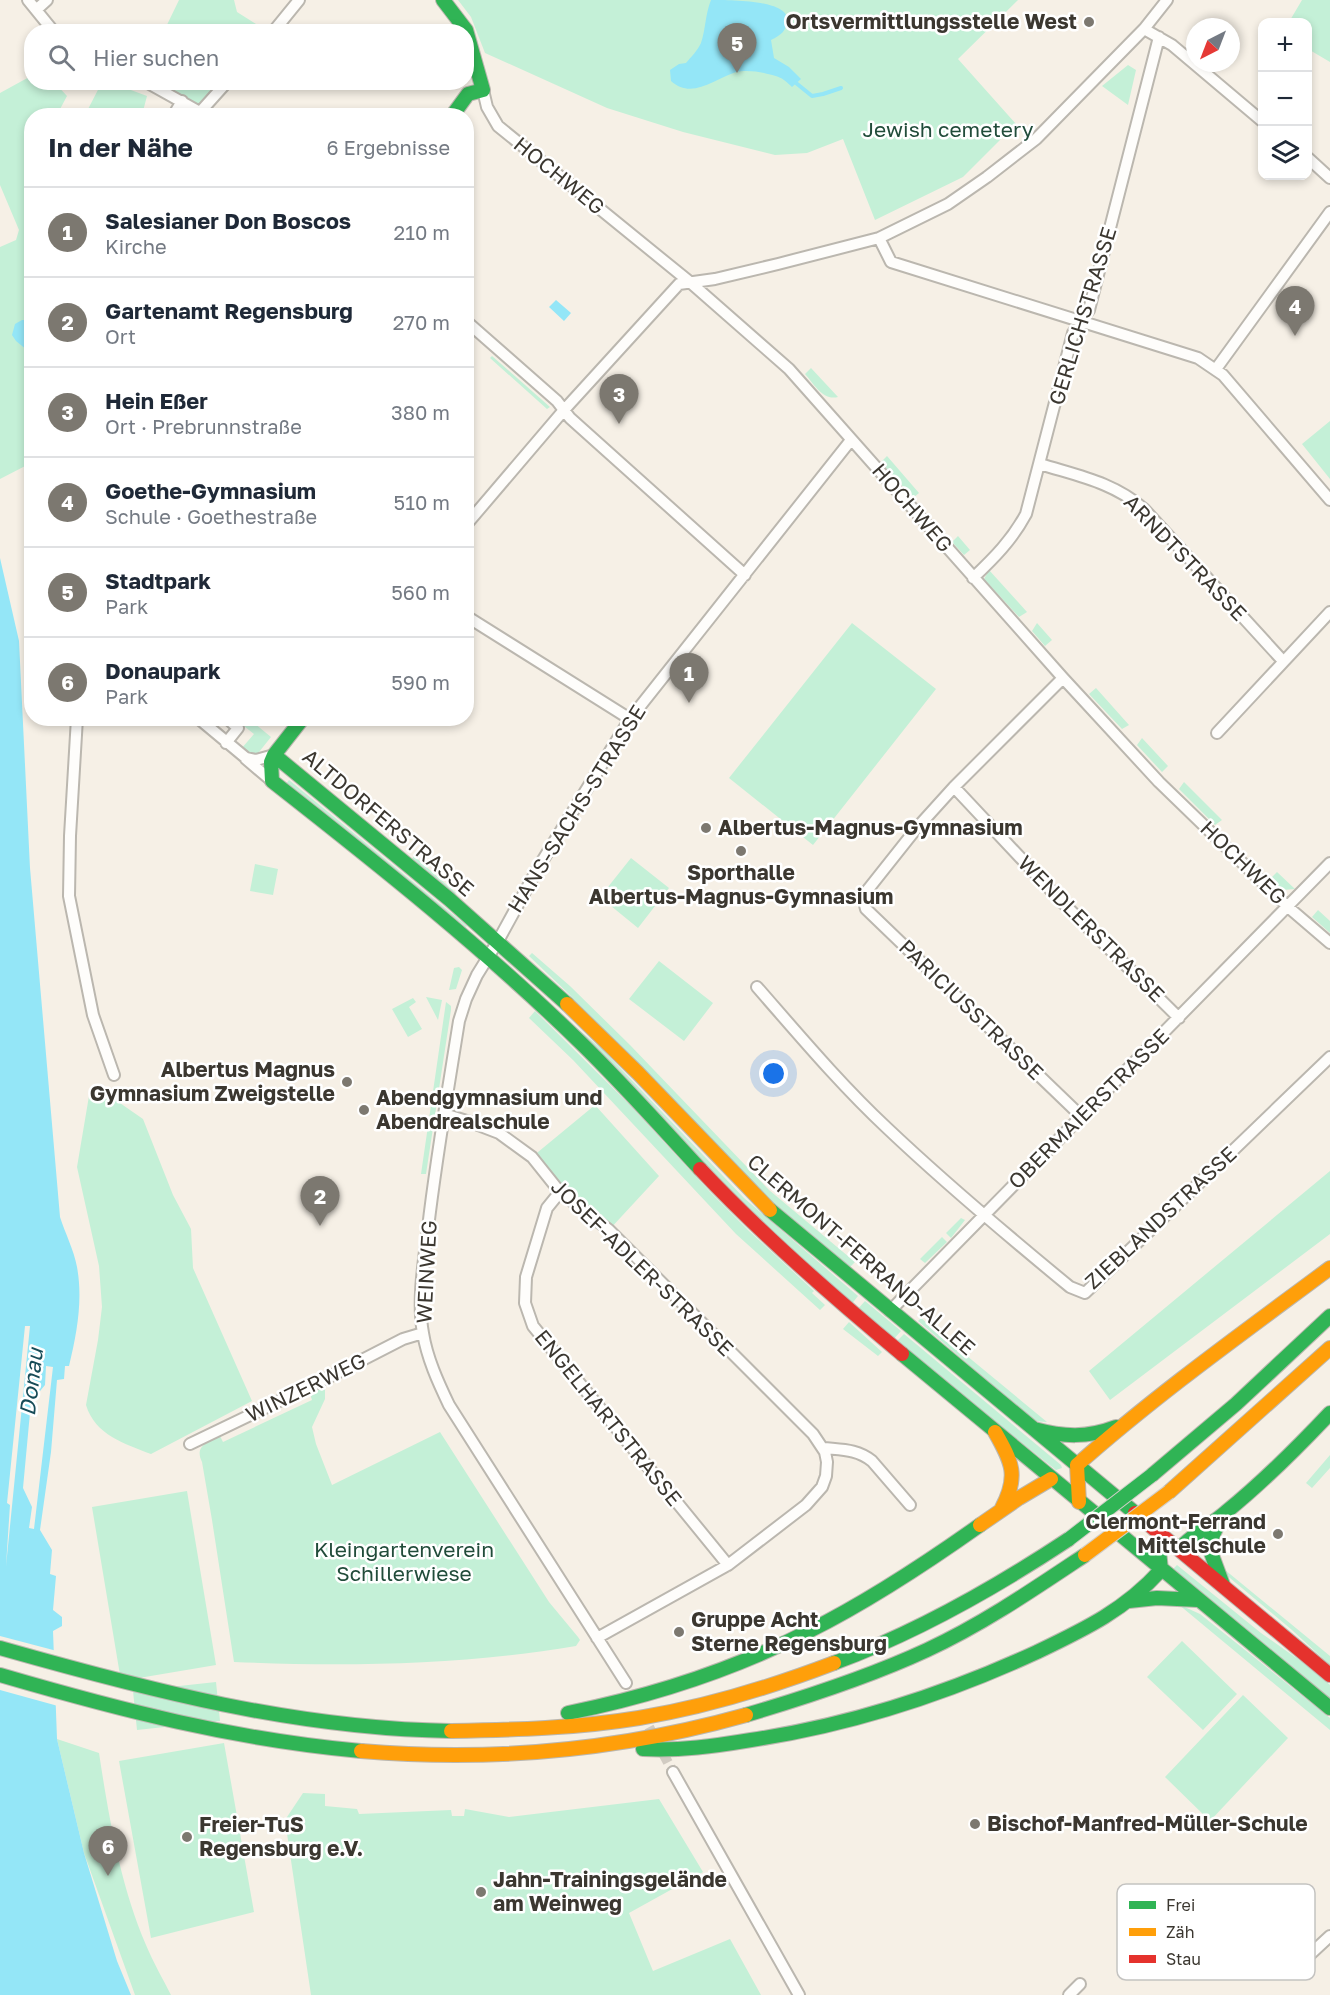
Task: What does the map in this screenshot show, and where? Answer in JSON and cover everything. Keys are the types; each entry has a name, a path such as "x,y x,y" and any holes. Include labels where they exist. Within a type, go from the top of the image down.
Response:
{"main road":[{"path":"443,0 461,24"},
{"path":"458,108 468,94 483,90 474,56"},
{"path":"273,781 271,762 274,755 297,726"},
{"name":"ALTDORFERSTRASSE","path":"274,755 498,941"},
{"name":"ALTDORFERSTRASSE","path":"273,781 487,957"},
{"name":"CLERMONT-FERRAND-ALLEE","path":"498,941 617,1052 749,1191 782,1221 1330,1675"},
{"name":"CLERMONT-FERRAND-ALLEE","path":"487,957 579,1041 626,1088 706,1176 764,1234 835,1298 1330,1708"},
{"path":"427,1731 590,1709 657,1692 715,1672 794,1640 926,1562 1002,1509 1077,1466 1122,1425 1174,1383 1330,1268"},
{"path":"0,1648 114,1679 272,1714 330,1724 427,1731 485,1731 628,1720 739,1695 862,1653 912,1631 953,1611 1032,1565 1070,1539 1152,1475 1236,1404 1330,1316"},
{"path":"0,1675 120,1709 205,1729 278,1742 386,1751 484,1754 548,1750 658,1736 749,1715 807,1698 926,1650 1040,1586 1169,1492 1330,1348"},
{"path":"1223,1585 1210,1550 1211,1539 1222,1516 1330,1413"},
{"path":"1034,1429 1072,1438 1096,1436 1122,1425"},
{"path":"995,1432 1008,1454 1014,1471 1011,1494 1002,1509"},
{"path":"1077,1466 1079,1502"},
{"path":"606,1744 648,1749 715,1745 767,1738 822,1728 922,1699 999,1670 1076,1632 1129,1601 1161,1570 1187,1539 1213,1519 1222,1516"},
{"path":"1157,1531 1161,1570"},
{"path":"1129,1601 1157,1598 1198,1600"}],"street":[{"path":"28,0 47,24"},
{"path":"36,10 47,0"},
{"path":"280,24 299,0"},
{"path":"474,516 564,410 679,284 778,264 879,238 948,204 1017,155 1144,29 1167,0"},
{"path":"1144,29 1172,45 1258,117"},
{"name":"GERLICHSTRASSE","path":"973,578 1003,549 1016,533 1026,514 1073,333 1089,310 1159,37"},
{"path":"162,90 195,108"},
{"path":"208,108 221,90"},
{"name":"HOCHWEG","path":"483,90 487,107 498,126 691,283 789,369 973,578 1162,786 1330,943"},
{"path":"178,108 182,101"},
{"path":"1312,162 1330,178"},
{"path":"1216,369 1330,212"},
{"path":"879,238 891,262 1198,358 1216,369 1330,500"},
{"path":"474,328 557,401 570,418 745,575"},
{"name":"HANS-SACHS-STRASSE","path":"487,957 538,868 630,719 851,440"},
{"name":"ARNDTSTRASSE","path":"1040,464 1102,483 1131,498 1144,509 1283,661"},
{"path":"1217,733 1330,612"},
{"path":"474,621 630,719"},
{"path":"954,788 1063,678"},
{"path":"78,726 72,777 69,896 93,1016 114,1075"},
{"name":"ALTDORFERSTRASSE","path":"207,726 273,781"},
{"path":"226,742 238,728 236,726"},
{"name":"ALTDORFERSTRASSE","path":"246,759 256,760 274,755"},
{"name":"PARICIUSSTRASSE","path":"954,788 916,829 866,892 864,902 866,909 1081,1116"},
{"name":"WENDLERSTRASSE","path":"954,788 1061,901 1179,1018"},
{"name":"OBERMAIERSTRASSE","path":"890,1311 1330,863"},
{"name":"WEINWEG","path":"487,957 473,982 459,1021 424,1263 423,1333 433,1371 449,1405 626,1683"},
{"path":"757,987 886,1127 983,1215"},
{"name":"ZIEBLANDSTRASSE","path":"983,1215 1070,1287 1085,1293 1330,1057"},
{"name":"JOSEF-ADLER-STRASSE","path":"444,1114 499,1133 532,1157 560,1192 609,1230 813,1434 823,1448"},
{"name":"ENGELHARTSTRASSE","path":"560,1192 547,1208 526,1277 525,1303 533,1326 728,1565"},
{"name":"WINZERWEG","path":"190,1444 403,1340 423,1333"},
{"path":"597,1638 728,1565 767,1537 814,1497 822,1487 827,1462 823,1448 853,1450 865,1455 910,1505"},
{"path":"673,1772 799,1995"},
{"path":"1315,1950 1330,1936"},
{"path":"1069,1995 1080,1984"}],"green space":[{"path":"179,0 234,0 237,12 256,24 167,24"},
{"name":"Jewish cemetery","path":"458,0 1018,0 958,59 1016,124 963,177 875,220 843,139 807,153 775,155 683,132 607,108 485,53 471,17"},
{"path":"1302,0 1330,0 1330,62 1312,51 1312,18 1291,18"},
{"path":"1128,65 1136,70 1128,105 1102,86"},
{"path":"24,80 24,90 61,90 67,96 61,108 24,108 24,467 0,479 0,247 16,240 19,230 0,185 0,93"},
{"path":"98,90 131,90 147,96 144,108 89,108"},
{"path":"167,90 216,90 200,107"},
{"path":"492,356 550,407 547,409 490,358"},
{"path":"811,368 838,397 833,398 823,394 815,387 805,374"},
{"path":"1330,421 1330,479 1302,444"},
{"path":"887,456 919,493 913,498 881,462"},
{"path":"958,536 970,550 964,555 952,542"},
{"path":"989,570 1027,612 1019,617 984,579"},
{"path":"852,623 936,689 813,845 729,778"},
{"path":"1037,623 1052,640 1045,646 1032,631"},
{"path":"1096,688 1129,725 1122,729 1089,694"},
{"path":"244,726 258,726 271,737 255,757 241,749 254,734"},
{"path":"1142,738 1168,766 1162,772 1137,745"},
{"path":"289,780 467,926 386,866 286,784"},
{"path":"1184,782 1222,820 1215,825 1179,789"},
{"path":"414,856 456,893 452,897 410,861"},
{"path":"631,858 669,888 638,928 600,897"},
{"path":"255,864 278,869 273,895 250,891"},
{"path":"1277,872 1295,889 1282,890 1270,879"},
{"path":"1318,910 1330,921 1330,933 1312,917"},
{"path":"532,953 570,986 630,1045 769,1190 855,1262 849,1268 770,1204 569,994 529,956"},
{"path":"659,961 713,1003 684,1041 629,999"},
{"path":"459,967 462,970 456,989 449,990 454,968"},
{"path":"426,997 442,1000 438,1020"},
{"path":"413,998 416,1002 409,1007 422,1029 408,1037 392,1009"},
{"path":"446,1002 451,1006 451,1010 426,1174 421,1174"},
{"path":"546,1002 603,1050 744,1198 858,1296 850,1306 786,1249"},
{"path":"535,1011 628,1103 711,1193 814,1291 812,1293 825,1305 820,1310 736,1234 573,1060 529,1018"},
{"path":"89,1096 117,1101 143,1119 173,1195 191,1229 193,1268 252,1401 151,1454 121,1442 104,1431 96,1424 86,1405 102,1307 99,1266 77,1167"},
{"path":"595,1105 659,1176 609,1230 560,1192 532,1157"},
{"path":"1330,1171 1330,1234 1110,1400 1089,1371"},
{"path":"961,1218 965,1220 951,1238 946,1233"},
{"path":"942,1237 947,1242 925,1263 920,1259"},
{"path":"865,1301 901,1331 892,1341 856,1311"},
{"path":"921,1318 1047,1422 1034,1421 918,1321"},
{"path":"849,1322 882,1352 878,1356 843,1329"},
{"path":"904,1334 1062,1468 1056,1470 895,1343"},
{"name":"Kleingartenverein Schillerwiese","path":"325,1387 325,1399 312,1427 332,1485 440,1432 549,1602 580,1640 576,1646 448,1661 363,1664 234,1662 200,1457 201,1448 220,1436 223,1442 312,1400 310,1394"},
{"path":"1330,1455 1330,1468 1312,1488 1306,1483"},
{"path":"187,1491 216,1665 121,1681 92,1507"},
{"path":"1177,1565 1330,1685 1330,1702 1171,1571"},
{"path":"1219,1565 1330,1656 1330,1665 1224,1573"},
{"path":"1178,1604 1200,1614 1330,1718 1330,1730"},
{"path":"1182,1641 1237,1694 1203,1730 1147,1677"},
{"path":"216,1682 220,1721 137,1730 133,1691"},
{"path":"1243,1695 1288,1738 1210,1821 1165,1777"},
{"path":"57,1739 99,1753 122,1875 137,1922 171,1995 135,1995 84,1853"},
{"name":"Freier-TuS Regensburg e.V.","path":"224,1743 254,1912 151,1938 119,1761"},
{"name":"Jahn-Trainingsgelände am Weinweg","path":"303,1793 325,1794 325,1806 357,1809 359,1814 451,1810 452,1816 464,1816 465,1809 509,1817 659,1799 703,1872 629,1913 653,1971 730,1939 761,1995 311,1995 285,1820"}],"water":[{"path":"711,0 756,2 778,8 785,13 787,23 785,30 771,40 774,58 789,67 801,79 792,87 777,76 746,71 736,72 695,88 687,89 671,81 670,70 679,64 686,63 701,43"},
{"path":"556,300 571,313 564,321 549,307"},
{"path":"24,320 24,348 12,335 15,324"},
{"name":"Donau","path":"0,558 19,641 30,868 60,1217 76,1261 79,1279 77,1329 69,1366 65,1366 64,1379 57,1380 51,1452 40,1530 52,1550 50,1574 56,1576 53,1610 62,1617 62,1626 53,1631 57,1739 84,1853 117,1961 131,1995 0,1995","holes":["25,1326 30,1326 6,1566 10,1505 7,1503","46,1366 53,1367 34,1529 29,1528 32,1507 23,1488 31,1402 45,1385"]}],"pier":[{"path":"0,1636 57,1651 58,1706 0,1690"}],"waterway":[{"path":"796,83 812,96 841,88"}],"tunnel":[{"path":"642,1714 673,1772"}],"traffic: fast":[{"path":"443,0 461,24"},
{"path":"458,108 468,94 483,90 474,58"},
{"path":"297,726 274,755 271,762 272,781 391,876 545,1008 597,1058 700,1169"},
{"path":"274,755 449,899 567,1004"},
{"path":"770,1210 1135,1513"},
{"path":"1152,1475 1236,1404 1330,1316"},
{"path":"902,1354 1330,1708"},
{"path":"1179,1549 1253,1489 1330,1413"},
{"path":"1034,1429 1055,1434 1085,1435 1116,1427"},
{"path":"1069,1539 1152,1475"},
{"path":"1222,1516 1211,1539 1210,1550 1223,1585"},
{"path":"568,1713 661,1690 721,1670 780,1645 875,1595 980,1525"},
{"path":"1157,1531 1161,1570"},
{"path":"834,1663 896,1637 955,1608 1013,1575 1069,1539"},
{"path":"746,1715 838,1686 927,1650 988,1617 1085,1555"},
{"path":"643,1749 697,1748 788,1734 861,1717 933,1694 1003,1667 1088,1626 1119,1607 1161,1570"},
{"path":"1129,1601 1157,1598 1198,1600"},
{"path":"0,1648 223,1705 336,1723 393,1729 451,1731"},
{"path":"0,1675 179,1722 269,1739 361,1751"}],"traffic: slow":[{"path":"567,1004 638,1073 770,1210"},
{"path":"1077,1465 1170,1388 1330,1268"},
{"path":"1169,1492 1330,1348"},
{"path":"995,1432 1006,1452 1012,1478 1002,1508"},
{"path":"1077,1465 1079,1502"},
{"path":"980,1525 1051,1479"},
{"path":"1085,1555 1169,1492"},
{"path":"451,1731 546,1728 639,1718 738,1695 834,1663"},
{"path":"361,1751 458,1755 555,1750 651,1737 746,1715"}],"traffic: jam":[{"path":"700,1169 798,1265 902,1354"},
{"path":"1135,1513 1330,1675"}],"place":[{"name":"Ortsvermittlungsstelle West","path":"1089,22"},
{"name":"Stadtpark","path":"737,73"},
{"name":"Goethe-Gymnasium","path":"1295,336"},
{"name":"Hein Eßer","path":"619,424"},
{"name":"Salesianer Don Boscos","path":"689,703"},
{"name":"Albertus-Magnus-Gymnasium","path":"706,828"},
{"name":"Sporthalle Albertus-Magnus-Gymnasium","path":"741,851"},
{"name":"Albertus Magnus Gymnasium Zweigstelle","path":"347,1082"},
{"name":"Abendgymnasium und Abendrealschule","path":"364,1110"},
{"name":"Gartenamt Regensburg","path":"320,1226"},
{"name":"Clermont-Ferrand Mittelschule","path":"1278,1534"},
{"name":"Gruppe Acht Sterne Regensburg","path":"679,1632"},
{"name":"Bischof-Manfred-Müller-Schule","path":"975,1824"},
{"name":"Freier-TuS Regensburg e.V.","path":"187,1837"},
{"name":"Donaupark","path":"108,1876"},
{"name":"Jahn-Trainingsgelände am Weinweg","path":"481,1892"}]}
